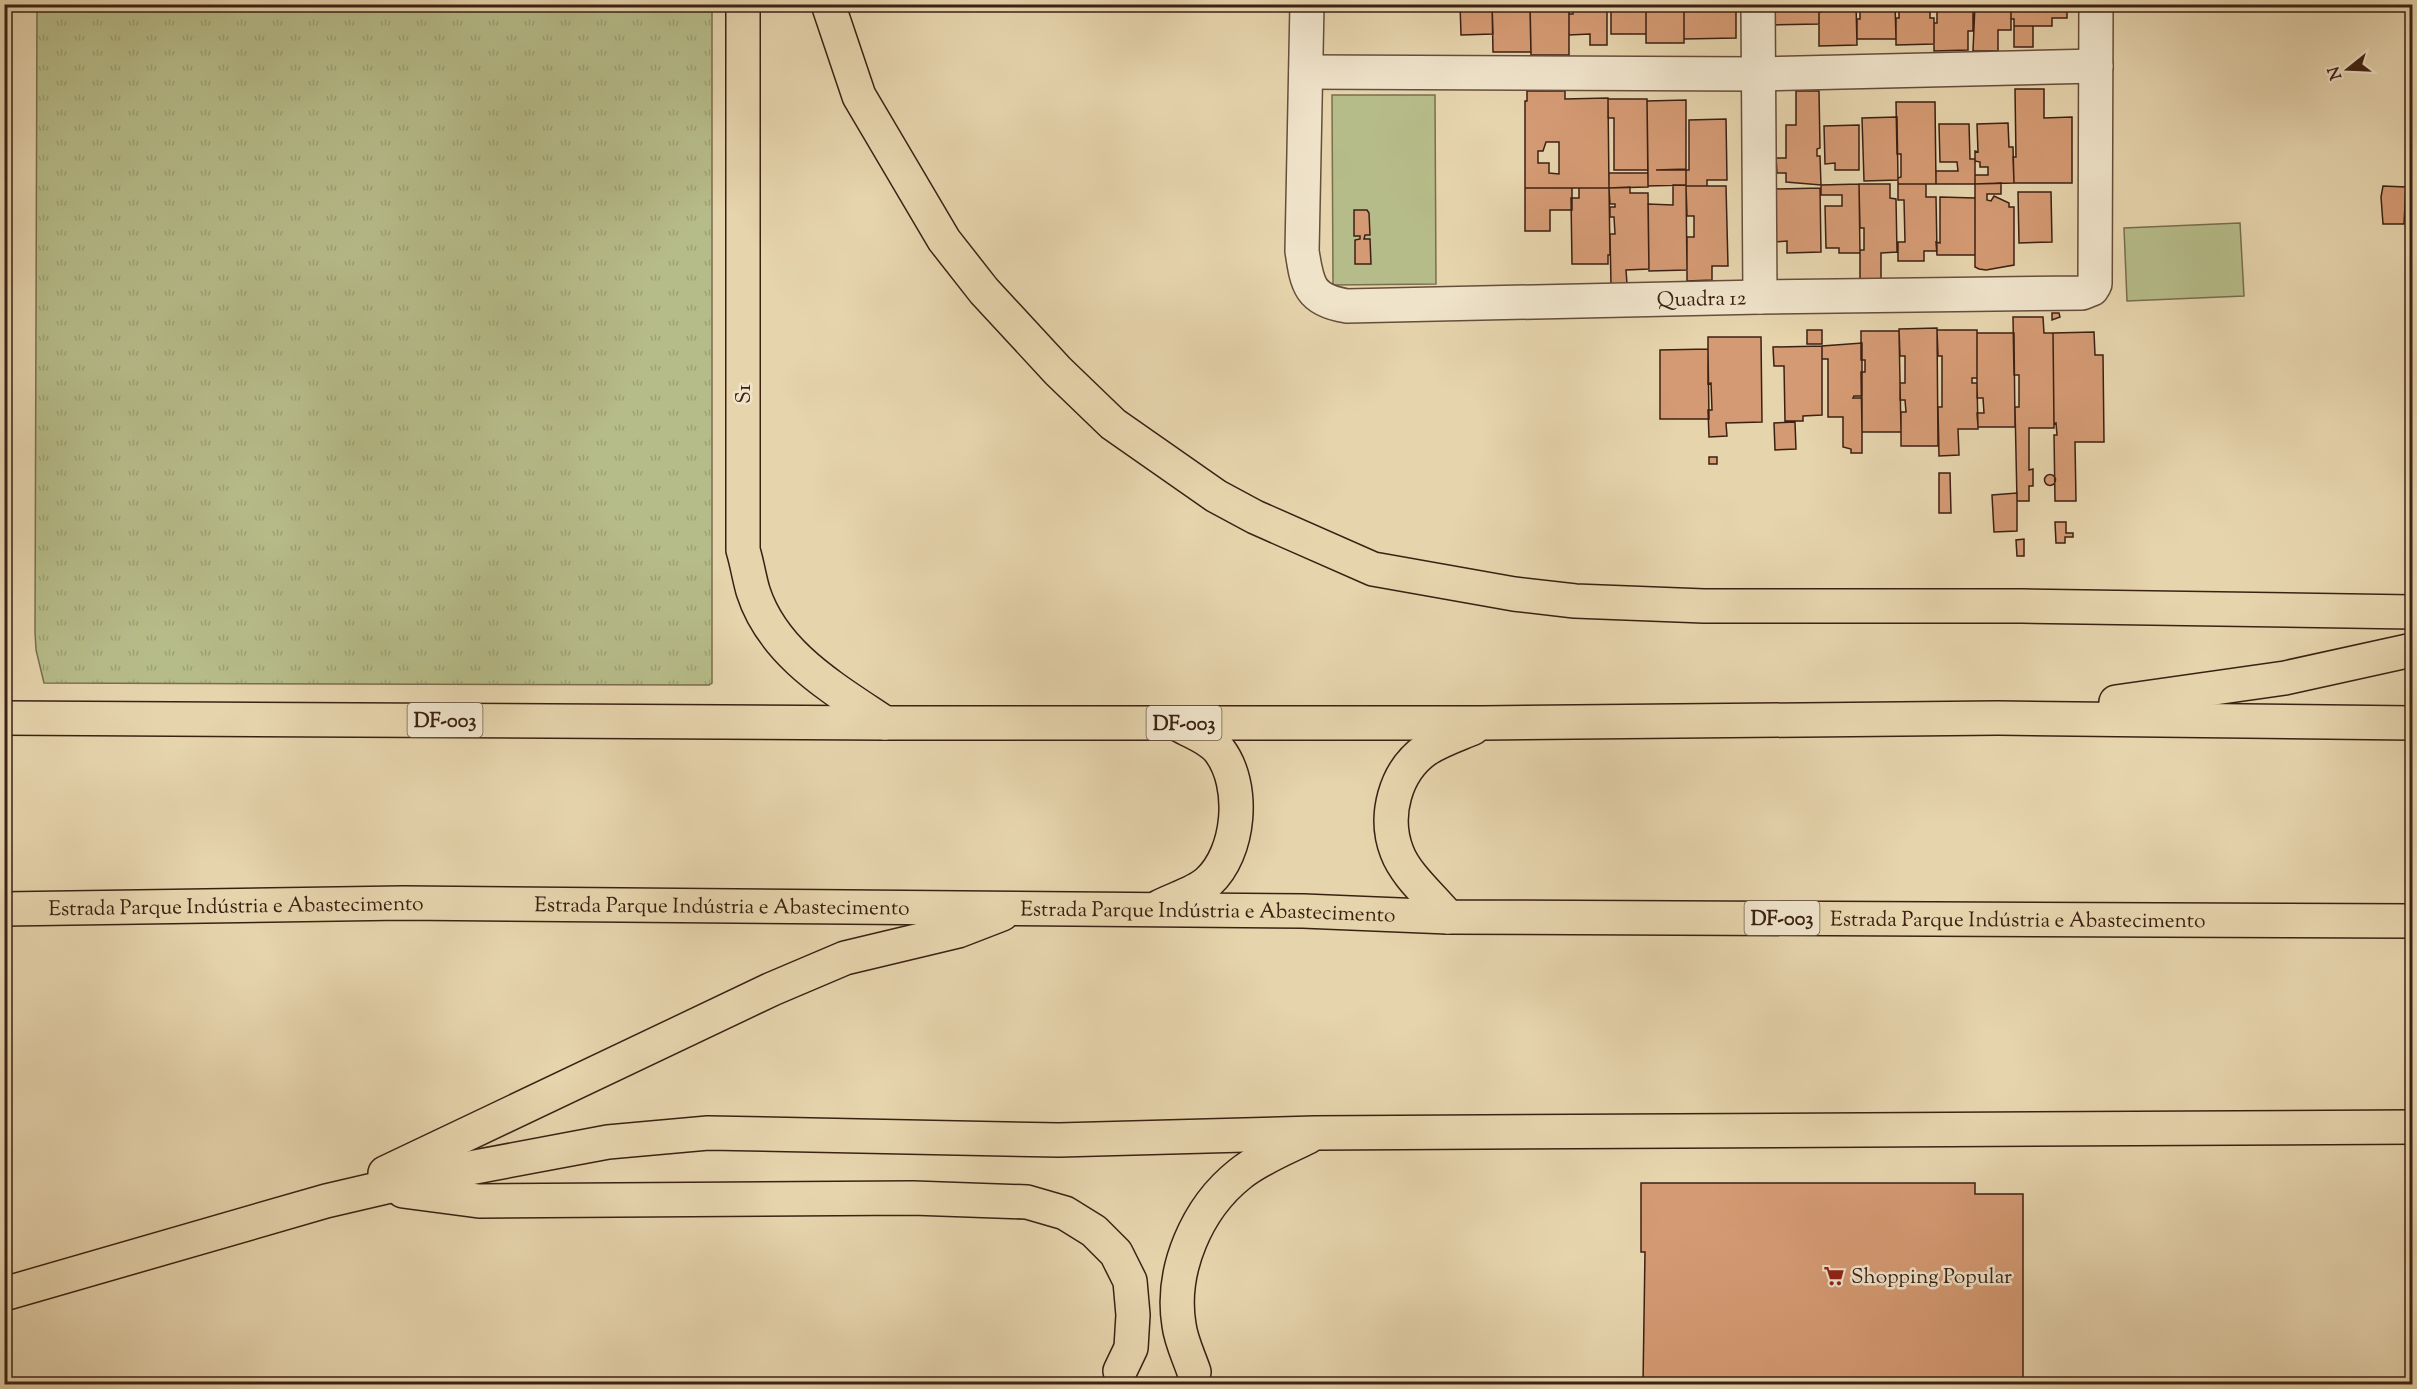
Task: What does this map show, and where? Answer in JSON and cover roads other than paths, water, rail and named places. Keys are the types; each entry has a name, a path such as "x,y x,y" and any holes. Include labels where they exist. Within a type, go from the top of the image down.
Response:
{"highway":[{"name":"S1","path":"743,4 743,550 753,591 766,619 784,647 814,675 885,723"},
{"path":"828,4 859,96 944,240 984,291 1058,371 1113,424 1216,496 1254,517 1373,569 1514,594 1575,601 1704,606 2022,606 2412,612"},
{"path":"1998,718 2263,682 2412,650"},
{"name":"DF-003","path":"4,718 885,723 1483,723 1998,718 2412,723"},
{"path":"1152,910 1207,884 1221,868 1230,850 1235,828 1232,775 1219,750 1175,723"},
{"path":"1448,917 1407,869 1397,852 1393,832 1394,799 1397,784 1413,762 1428,748 1483,723"},
{"name":"Estrada Parque Indústria e Abastecimento","path":"4,909 402,903 1303,911 1448,917 2412,921"},
{"path":"326,1201 772,989 844,958 958,932 1020,908"},
{"path":"4,1294 326,1201 459,1170 608,1142 708,1133 1059,1140 1315,1133 2412,1127"},
{"path":"1194,1372 1179,1326 1177,1306 1177,1287 1187,1245 1207,1211 1239,1174 1315,1133"},
{"path":"383,1188 479,1201 913,1198 1027,1202 1065,1213 1094,1231 1116,1252 1130,1281 1133,1315 1131,1348 1120,1371"}],"street":[{"name":"Quadra 12","path":"1307,4 1302,250 1307,282 1317,294 1331,303 1347,306 1760,297 2082,294 2087,292 2095,284 2096,4"},
{"path":"1758,4 1760,297"},
{"path":"1306,72 1758,75 2096,66"}],"place":[{"name":"Shopping Popular","path":"1834,1276"}]}
